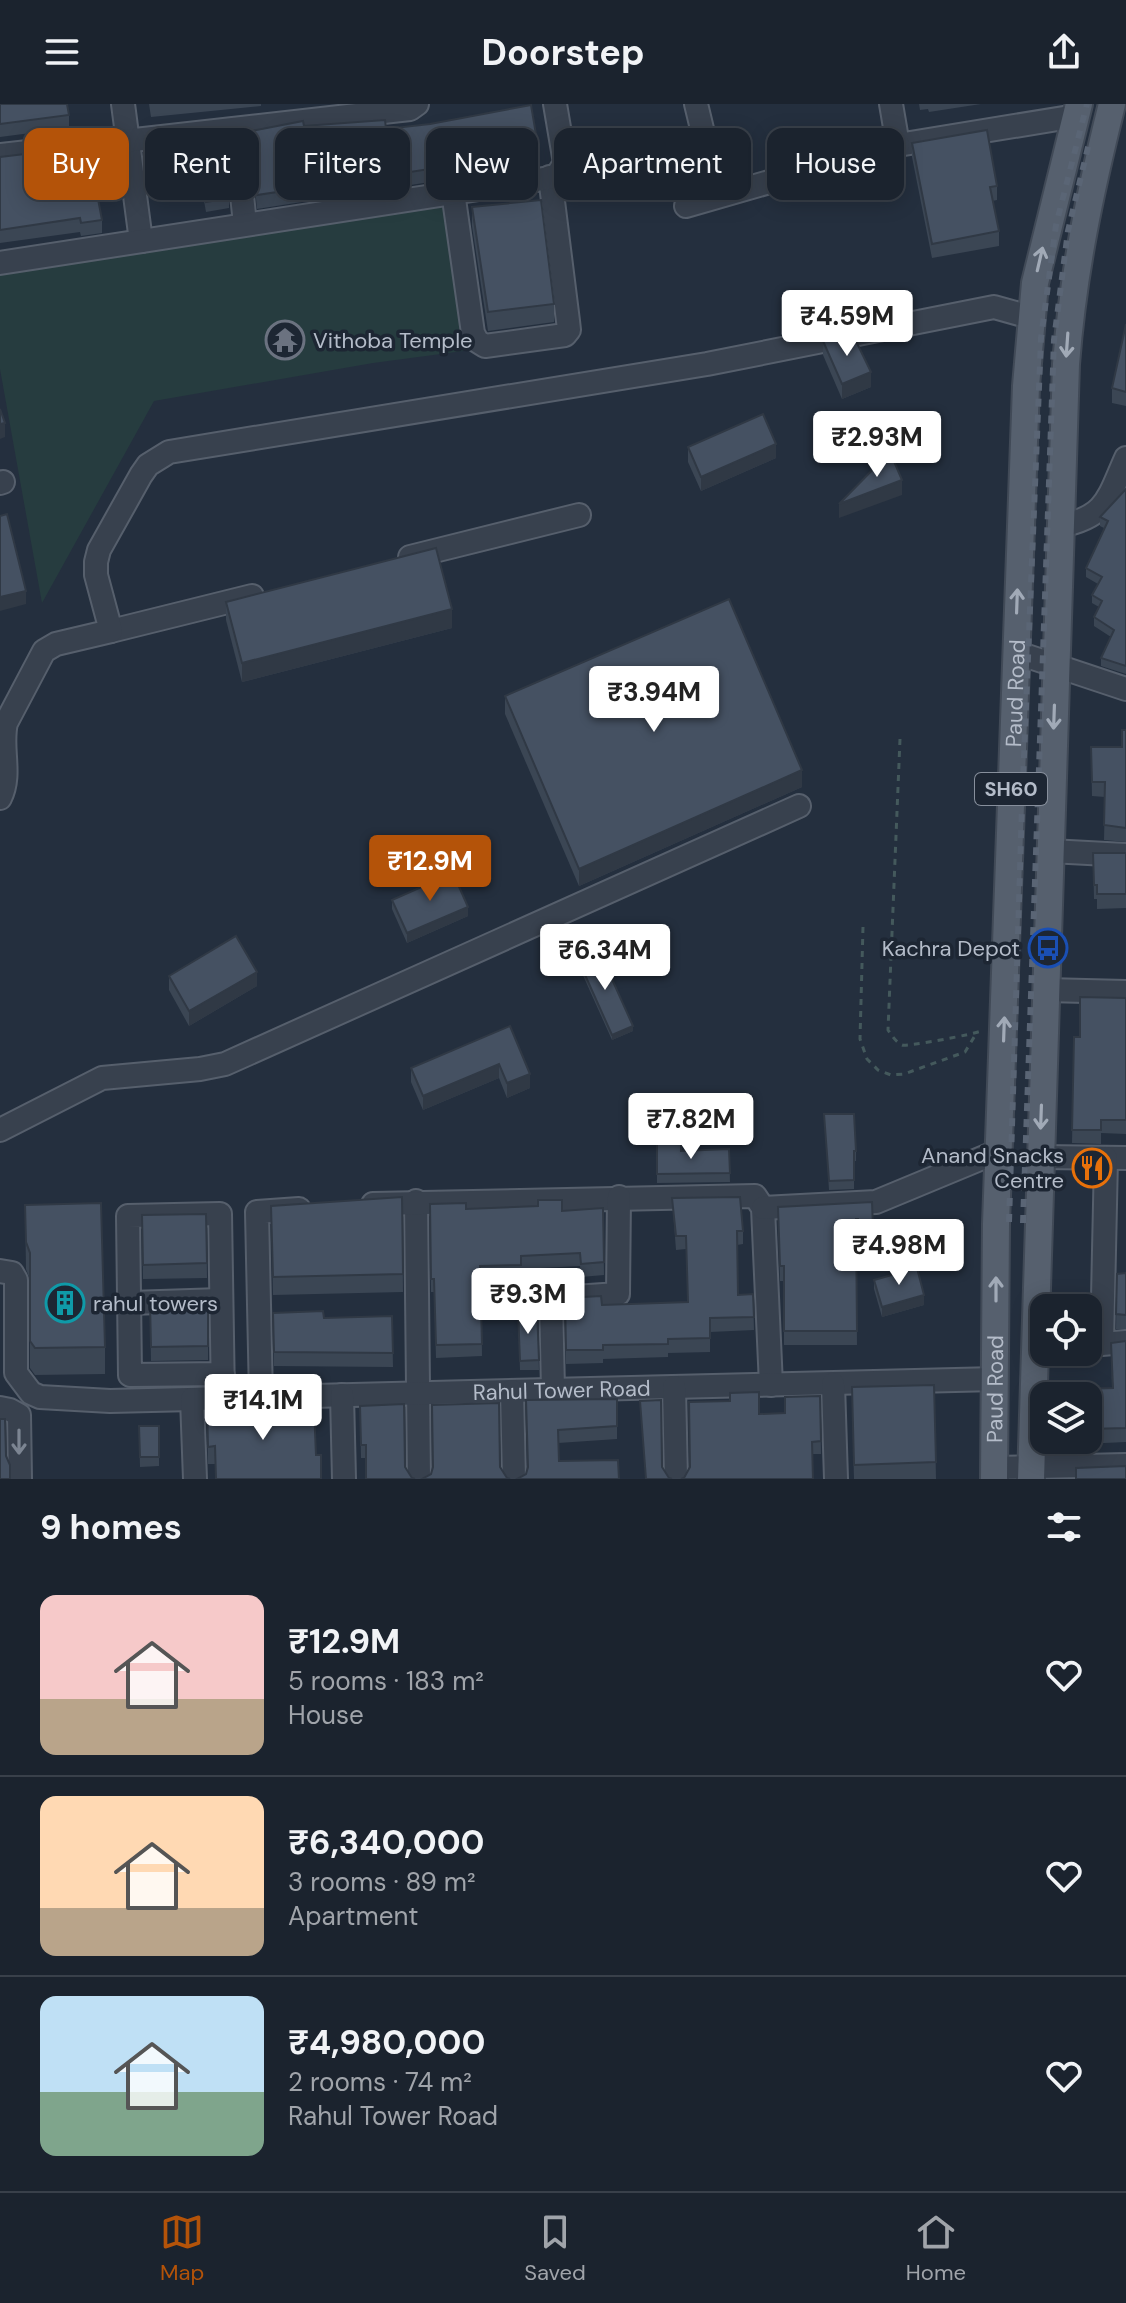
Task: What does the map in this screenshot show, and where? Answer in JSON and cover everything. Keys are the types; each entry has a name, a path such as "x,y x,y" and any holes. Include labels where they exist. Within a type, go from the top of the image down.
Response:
{"main road":[{"name":"Paud Road","path":"1032,1473 1055,664 1070,312 1087,201 1112,104"},
{"name":"Paud Road","path":"994,1473 999,1151 1015,652 1030,317 1043,248 1078,110"}],"street":[{"path":"123,104 125,128"},
{"path":"244,128 410,109 417,104"},
{"path":"538,179 556,177 565,163 555,104"},
{"path":"696,104 702,128"},
{"path":"891,104 895,128"},
{"path":"904,144 1078,110"},
{"path":"0,155 24,152"},
{"path":"129,161 141,241"},
{"path":"454,200 473,333 477,341 485,346 565,335 569,330 550,177"},
{"path":"0,263 426,196"},
{"path":"242,200 245,224"},
{"path":"686,206 703,200"},
{"path":"111,631 96,575 99,550 148,465 169,452 707,364 994,307 1030,317"},
{"path":"1060,526 1082,522 1104,507 1125,463"},
{"path":"389,562 579,515"},
{"path":"0,798 6,785 3,732 40,657 56,644 281,589"},
{"path":"1015,652 1125,685"},
{"path":"0,1130 102,1078 225,1064 799,806"},
{"path":"1050,851 1126,855"},
{"path":"1046,990 1126,992"},
{"path":"763,1208 876,1202 999,1151"},
{"path":"1040,1157 1116,1158 1102,1344 1126,1342"},
{"path":"344,1206 416,1201 752,1195 759,1198 763,1208 771,1385"},
{"path":"500,1302 618,1294 619,1197"},
{"path":"416,1201 419,1479"},
{"path":"261,1397 257,1212 313,1208"},
{"path":"223,1374 130,1375 128,1216 220,1214 221,1300 223,1374 223,1398"},
{"name":"Rahul Tower Road","path":"0,1271 12,1273 16,1280 16,1373 31,1393 40,1397 126,1400 419,1395 996,1379"},
{"path":"551,1298 553,1390"},
{"path":"130,1303 221,1300"},
{"path":"833,1384 836,1479"},
{"path":"674,1387 676,1479"},
{"path":"512,1391 514,1479"},
{"path":"342,1395 344,1479"},
{"path":"192,1399 195,1479"},
{"path":"0,1408 19,1415 20,1479"},
{"path":"994,1473 1126,1465"}],"path":[{"path":"900,739 888,1030 901,1044 910,1046 951,1036 976,1034"},
{"path":"863,927 860,1039 867,1059 878,1070 891,1075 904,1074 965,1052 976,1034 1004,1016"}],"green space":[{"path":"448,204 471,350 373,363 154,401 42,603 0,369 0,270"}],"building":[{"path":"0,104 67,104 69,115 0,124"},
{"path":"531,105 535,128 426,128 426,170 410,172 410,128 395,128"},
{"path":"385,120 386,128 275,128 275,192 259,195 259,129 303,121 304,126"},
{"path":"987,130 997,186 990,187 999,231 932,244 912,143"},
{"path":"24,154 24,200 98,200 102,220 81,223 80,218 0,230 0,157"},
{"path":"541,200 554,304 488,312 472,207"},
{"path":"1126,324 1126,392 1112,388"},
{"path":"853,335 871,372 842,384 823,341"},
{"path":"763,414 776,444 701,477 688,447"},
{"path":"890,452 902,480 839,504"},
{"path":"1126,489 1126,666 1101,658 1114,630 1094,617 1102,601 1092,595 1102,577 1086,568 1108,521 1100,517"},
{"path":"7,514 26,591 0,597 0,516"},
{"path":"436,548 452,609 242,663 226,602"},
{"path":"729,599 802,770 579,869 505,696"},
{"path":"1122,730 1126,730 1126,828 1104,825 1105,782 1092,782 1091,747 1122,747"},
{"path":"1093,853 1126,853 1126,894 1097,894"},
{"path":"453,873 468,907 407,933 392,900"},
{"path":"236,936 257,972 189,1011 169,976"},
{"path":"598,948 633,1026 612,1035 577,957"},
{"path":"1080,997 1126,998 1126,1120 1101,1120 1101,1130 1072,1130 1074,1037 1080,1037"},
{"path":"510,1026 530,1074 507,1083 499,1064 423,1096 411,1068"},
{"path":"824,1114 854,1114 854,1180 829,1181"},
{"path":"681,1143 681,1151 729,1149 730,1173 657,1174 657,1144"},
{"path":"402,1197 403,1274 273,1277 271,1206"},
{"path":"740,1197 743,1231 737,1231 738,1295 753,1294 754,1317 710,1318 710,1338 668,1339 668,1344 603,1345 603,1350 566,1350 565,1298 601,1296 602,1305 688,1302 686,1236 676,1236 672,1198"},
{"path":"538,1200 562,1200 562,1211 603,1208 604,1262 581,1264 580,1253 521,1256 521,1265 480,1266 482,1344 436,1345 430,1204 466,1203 466,1209 538,1206"},
{"path":"872,1202 874,1254 868,1254 856,1219 857,1331 784,1331 784,1266 780,1266 778,1207"},
{"name":"rahul towers","path":"101,1203 105,1347 35,1348 30,1341 30,1253 26,1242 25,1205"},
{"path":"206,1214 207,1263 143,1265 142,1215"},
{"path":"917,1268 924,1295 882,1307 874,1280"},
{"path":"1126,1273 1126,1315 1116,1314 1117,1274"},
{"path":"208,1302 208,1346 151,1347 150,1303"},
{"path":"537,1310 539,1360 520,1361 518,1311"},
{"path":"323,1311 324,1318 392,1316 393,1353 274,1352 273,1313"},
{"path":"1126,1341 1126,1428 1102,1429 1102,1388 1113,1388 1111,1343"},
{"path":"934,1385 936,1462 854,1465 852,1387"},
{"path":"759,1392 759,1414 785,1413 785,1397 820,1396 821,1441 812,1442 813,1479 681,1479 690,1467 689,1402 730,1401 730,1393"},
{"path":"617,1399 617,1426 558,1430 559,1461 618,1460 619,1479 517,1479 526,1474 528,1467 526,1400"},
{"path":"661,1400 662,1467 672,1479 646,1479 640,1401"},
{"path":"255,1401 255,1410 314,1408 316,1455 321,1455 321,1479 216,1479 215,1446 208,1447 207,1402"},
{"path":"499,1403 500,1467 510,1479 422,1479 431,1474 433,1467 432,1405"},
{"path":"404,1404 405,1467 415,1479 366,1479 366,1445 361,1445 360,1406"},
{"path":"0,1419 5,1419 10,1479 0,1479"},
{"path":"139,1426 159,1426 159,1457 140,1457"},
{"path":"1126,1466 1126,1479 1076,1479 1076,1468"}],"railway":[{"path":"1009,1222 1041,338 1056,225 1087,104"},
{"path":"1023,1223 1054,340 1068,231 1090,139"}],"place":[{"name":"Vithoba Temple","path":"285,340"},
{"name":"Kachra Depot","path":"1048,948"},
{"name":"Anand Snacks Centre","path":"1092,1168"},
{"name":"rahul towers","path":"65,1303"}]}
